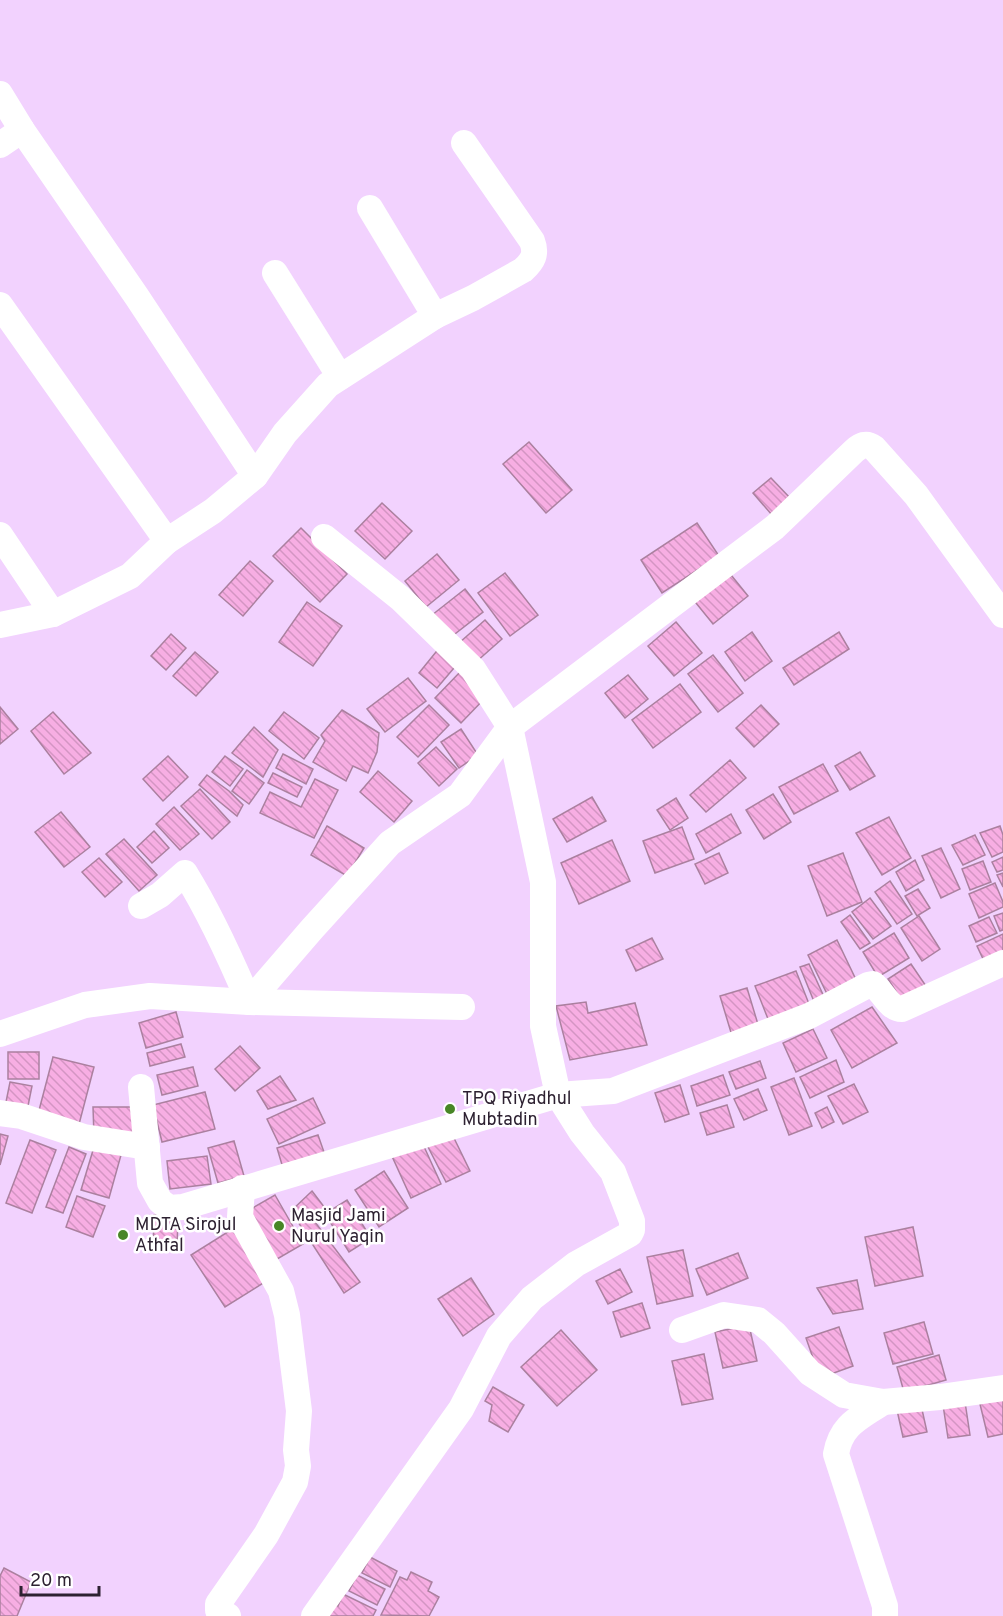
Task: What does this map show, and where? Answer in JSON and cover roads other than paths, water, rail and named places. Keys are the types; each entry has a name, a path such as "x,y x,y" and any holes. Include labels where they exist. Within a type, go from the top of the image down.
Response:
{"street":[{"path":"0,94 255,476"},
{"path":"0,145 22,130"},
{"path":"0,625 53,614 130,576 167,541 213,511 255,476 285,433 328,385 435,316 473,298 530,264 535,249 532,241 464,143"},
{"path":"370,208 435,316"},
{"path":"275,273 340,377"},
{"path":"0,305 167,541"},
{"path":"249,1002 390,843 460,795 510,728 775,527 862,445 870,444 916,495 1003,615"},
{"path":"0,535 53,614"},
{"path":"314,1616 461,1409 499,1336 532,1299 576,1264 630,1234 632,1230 632,1221 613,1172 582,1133 558,1095 543,1026 543,882 510,728 473,669 400,598 324,537"},
{"path":"141,906 160,895 185,873 205,905 226,947 249,1002"},
{"path":"141,1087 150,1183 160,1201 169,1208 183,1207 558,1095 613,1091 809,1016 868,985 873,984 878,987 892,1005 897,1009 902,1009 1003,963"},
{"path":"0,1034 86,1005 150,996 249,1002 462,1007"},
{"path":"0,1113 21,1116 84,1137 147,1147"},
{"path":"228,1616 218,1610 218,1604 266,1535 295,1482 298,1466 296,1450 299,1411 287,1315 281,1292 240,1217 242,1188"},
{"path":"682,1330 724,1315 758,1320 774,1333 810,1373 844,1395 883,1402 1003,1388"},
{"path":"883,1402 854,1421 841,1435 836,1454 885,1606 885,1616"}],"place":[{"name":"TPQ Riyadhul Mubtadin","path":"450,1109"},
{"name":"Masjid Jami Nurul Yaqin","path":"279,1226"},
{"name":"MDTA Sirojul Athfal","path":"123,1235"}]}
